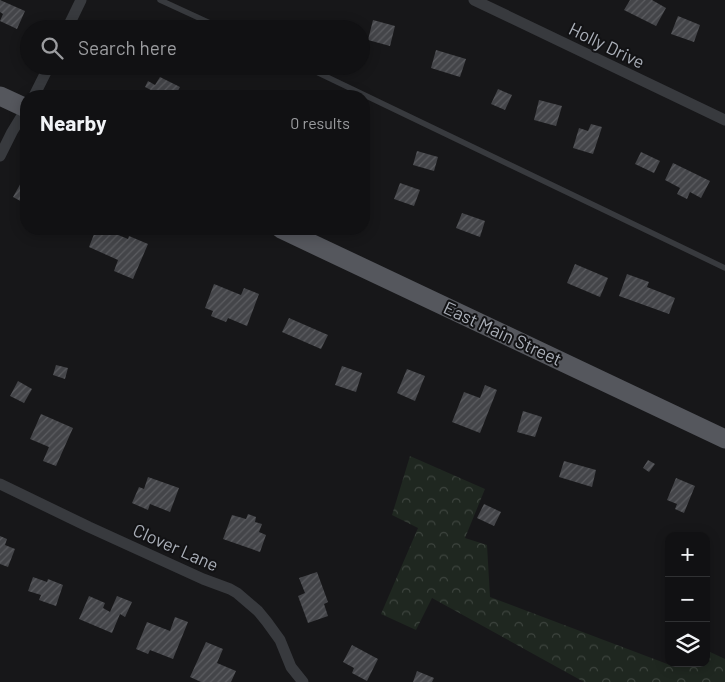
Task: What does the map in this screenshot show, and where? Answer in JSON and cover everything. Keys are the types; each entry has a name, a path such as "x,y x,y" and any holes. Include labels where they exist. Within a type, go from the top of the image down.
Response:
{"main road":[{"path":"0,96 20,106"},
{"name":"East Main Street","path":"294,235 725,439"}],"street":[{"path":"71,20 81,0"},
{"name":"Holly Drive","path":"474,0 725,120"},
{"path":"37,90 44,75"},
{"path":"0,156 20,119"},
{"name":"Clover Lane","path":"0,484 98,531 237,593 268,622 280,640 292,667 303,682"}],"lane":[{"path":"160,0 203,20"},
{"path":"323,75 354,90"},
{"path":"370,98 725,268"}],"green space":[{"path":"410,456 485,489 465,538 487,545 490,597 665,663 665,667 710,667 710,652 725,659 725,682 584,682 432,598 416,630 381,614 418,528 392,515"}],"building":[{"path":"0,0 25,11 17,29 0,21 3,14 0,12"},
{"path":"630,0 652,0 666,8 656,26 624,10"},
{"path":"678,16 700,25 694,42 671,34"},
{"path":"373,20 395,26 390,46 370,41"},
{"path":"436,50 466,59 460,77 431,68"},
{"path":"160,77 180,87 178,90 151,90 145,87 148,81 155,85"},
{"path":"498,89 512,95 505,110 491,104"},
{"path":"539,100 562,106 556,126 534,120"},
{"path":"591,124 602,127 593,154 573,148 579,128 588,131"},
{"path":"417,151 438,157 434,171 413,165"},
{"path":"641,152 660,161 654,173 635,164"},
{"path":"673,163 710,181 701,198 690,192 687,199 677,194 680,188 665,180"},
{"path":"400,183 420,190 414,206 394,199"},
{"path":"20,185 20,201 13,197"},
{"path":"462,213 485,221 480,237 456,228"},
{"path":"94,235 118,235 128,239 129,236 148,244 133,279 114,271 118,260 89,247"},
{"path":"575,264 608,278 600,297 567,283"},
{"path":"627,274 649,282 647,287 675,298 669,314 619,296"},
{"path":"214,284 241,295 244,288 259,294 247,326 228,318 226,322 211,316 213,311 205,308"},
{"path":"289,318 328,335 321,349 282,332"},
{"path":"56,365 68,368 65,379 53,375"},
{"path":"342,366 362,373 356,392 335,385"},
{"path":"407,369 425,376 415,401 397,393"},
{"path":"18,381 32,389 24,403 10,396"},
{"path":"485,385 497,390 480,433 452,422 464,392 480,398"},
{"path":"523,411 542,417 535,437 517,432"},
{"path":"41,414 73,428 56,466 43,461 49,447 30,439"},
{"path":"648,460 655,464 649,472 643,468"},
{"path":"564,461 596,470 592,487 559,477"},
{"path":"148,477 179,488 170,512 150,504 148,510 132,503 139,487 144,489"},
{"path":"676,478 695,486 684,513 675,509 677,504 667,500"},
{"path":"484,504 501,512 494,526 477,518"},
{"path":"248,514 256,517 255,522 262,524 259,532 266,535 260,552 223,539 232,515 246,519"},
{"path":"0,536 7,539 5,545 15,549 8,567 0,564"},
{"path":"317,572 328,602 324,604 328,616 308,623 298,596 305,593 299,578"},
{"path":"33,577 47,582 48,579 63,585 56,606 39,600 41,595 28,591"},
{"path":"89,596 105,603 103,608 110,612 117,596 132,602 125,617 120,614 112,633 79,619"},
{"path":"175,617 188,622 173,659 150,650 148,654 136,649 147,622 170,631"},
{"path":"206,642 223,649 217,663 236,671 231,682 201,682 190,677"},
{"path":"352,645 378,659 367,681 352,673 354,668 343,662"},
{"path":"417,671 434,678 432,682 413,682"}]}
